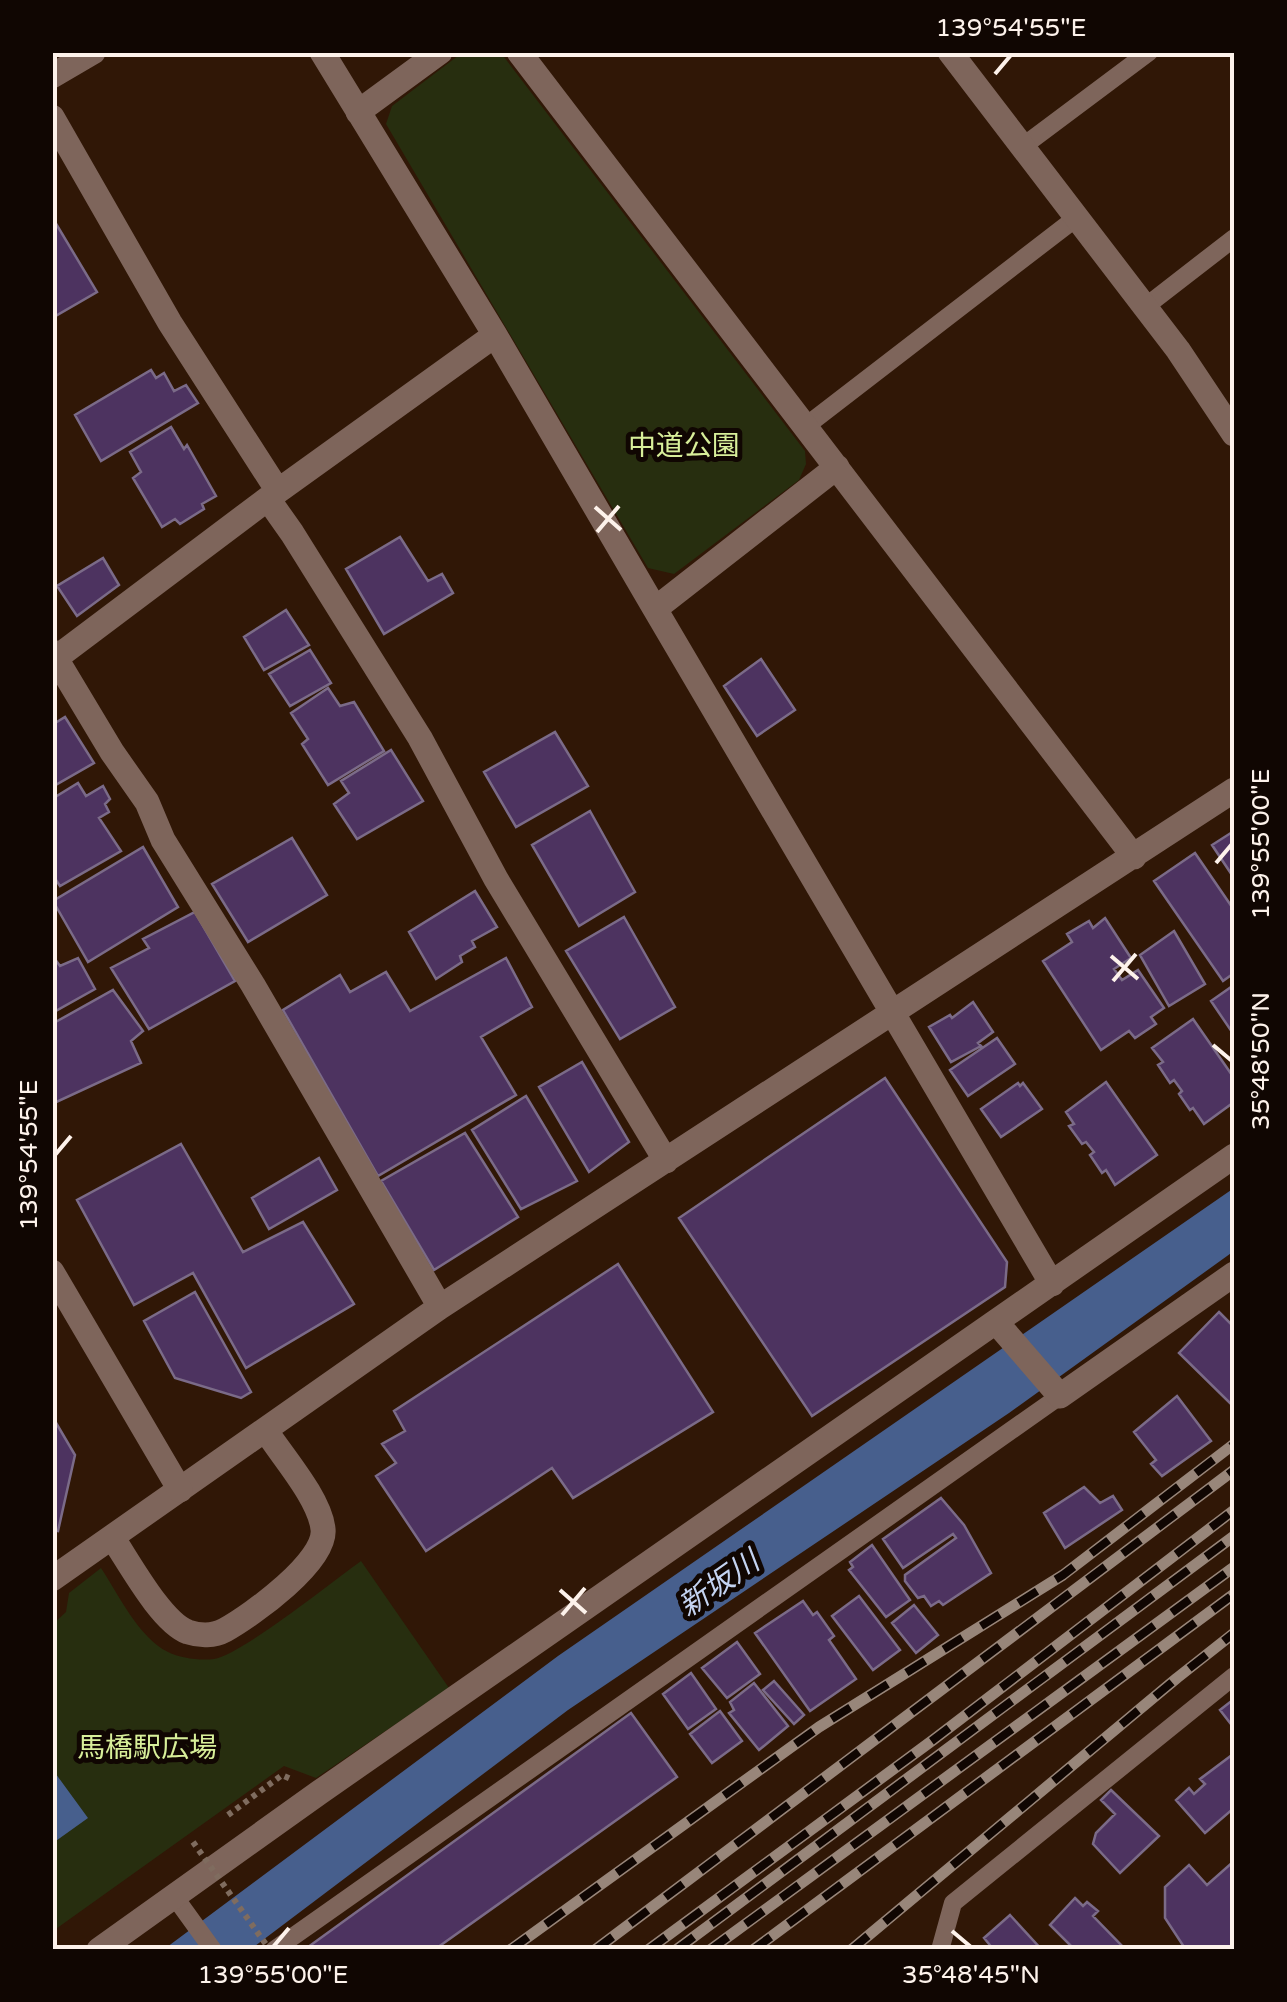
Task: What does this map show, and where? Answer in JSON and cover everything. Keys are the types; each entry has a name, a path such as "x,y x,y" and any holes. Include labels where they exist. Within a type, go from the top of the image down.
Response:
{"street":[{"path":"52,76 93,52"},
{"path":"322,52 495,334 1052,1284"},
{"path":"358,112 440,52"},
{"path":"520,52 1134,857"},
{"path":"950,52 1205,387 1210,402 1234,434"},
{"path":"52,117 292,533 420,738 496,878 666,1161"},
{"path":"440,1307 253,985 163,840 147,802 54,657 495,334"},
{"path":"655,610 837,468"},
{"path":"52,1579 440,1307 1234,790"},
{"path":"99,1950 1234,1156"},
{"path":"52,1272 180,1490"},
{"path":"996,1323 1060,1396 1234,1274"},
{"path":"112,1537 170,1620 204,1636 224,1631 306,1570 318,1555 324,1534 320,1512 266,1431"}],"lane":[{"path":"1022,147 1149,52"},
{"path":"806,426 1076,218"},
{"path":"1145,307 1234,238"},
{"path":"272,1950 1060,1396"},
{"path":"940,1950 953,1903 1234,1676"},
{"path":"174,1896 213,1950"}],"path":[{"path":"193,1842 272,1950"}],"green space":[{"name":"中道公園","path":"463,52 501,53 805,451 806,464 799,480 674,574 648,568 386,124 392,106"},
{"name":"馬橋駅広場","path":"361,1561 449,1688 316,1778 284,1766 53,1931 52,1625 66,1612 69,1593 101,1568 130,1614 157,1645 184,1657 214,1659 265,1632"}],"water":[{"name":"新坂川","path":"1234,1188 1234,1251 1009,1413 568,1710 251,1949 163,1950 558,1656"},
{"path":"53,1770 88,1818 52,1843"}],"building":[{"path":"52,217 97,292 52,318"},
{"path":"151,370 156,378 164,373 174,391 186,385 198,403 101,461 75,415"},
{"path":"171,427 184,449 187,445 216,496 180,524 175,519 162,527 133,478 141,472 130,452"},
{"path":"400,537 428,581 442,574 453,593 384,634 346,569"},
{"path":"103,558 119,585 77,616 57,586"},
{"path":"286,610 309,645 264,670 244,637"},
{"path":"310,650 331,683 290,706 269,674"},
{"path":"761,659 795,710 757,736 724,686"},
{"path":"328,688 340,706 354,702 384,751 328,785 302,744 308,739 291,713"},
{"path":"65,717 94,763 52,787 52,725"},
{"path":"555,732 588,786 516,827 484,772"},
{"path":"391,750 423,801 357,839 334,804 349,793 341,781"},
{"path":"78,783 86,796 103,786 110,799 105,804 109,812 99,818 121,851 60,886 52,874 52,799"},
{"path":"590,811 635,892 579,926 532,845"},
{"path":"1234,831 1234,878 1212,845"},
{"path":"292,838 327,895 248,942 212,884"},
{"path":"143,847 178,907 88,962 53,901"},
{"path":"1195,853 1234,910 1234,973 1223,981 1154,881"},
{"path":"475,891 497,927 472,941 475,947 460,956 462,962 436,979 409,932"},
{"path":"195,912 235,981 149,1029 111,968 149,948 143,939"},
{"path":"624,917 675,1007 620,1039 566,951"},
{"path":"1105,918 1131,958 1114,969 1122,980 1138,970 1164,1008 1151,1017 1156,1024 1135,1038 1129,1031 1101,1050 1043,961 1072,942 1067,934 1089,921 1093,928"},
{"path":"1174,931 1205,984 1169,1006 1140,955"},
{"path":"52,955 60,966 78,958 95,989 52,1013"},
{"path":"506,958 532,1007 481,1037 516,1095 378,1176 283,1010 340,975 350,992 386,972 410,1011"},
{"path":"1234,985 1234,1035 1211,1001"},
{"path":"113,990 143,1031 131,1041 141,1063 52,1104 52,1024"},
{"path":"973,1002 993,1032 978,1043 981,1046 951,1062 929,1027 950,1015 952,1018"},
{"path":"1193,1019 1234,1078 1234,1102 1204,1124 1179,1094 1182,1091 1174,1080 1170,1083 1158,1065 1163,1062 1152,1048"},
{"path":"997,1038 1015,1064 968,1096 950,1070"},
{"path":"582,1062 629,1142 589,1172 539,1087"},
{"path":"885,1078 1007,1262 1005,1287 812,1416 679,1218"},
{"path":"1106,1082 1157,1155 1115,1185 1090,1155 1094,1152 1086,1142 1082,1144 1069,1126 1074,1124 1066,1112"},
{"path":"1023,1083 1042,1109 1001,1137 981,1109"},
{"path":"526,1096 577,1181 521,1209 472,1130"},
{"path":"465,1133 518,1217 434,1270 381,1181"},
{"path":"181,1144 243,1252 303,1222 354,1304 246,1368 193,1273 134,1305 77,1200"},
{"path":"319,1158 337,1190 269,1229 252,1198"},
{"path":"618,1264 713,1412 573,1498 552,1468 426,1551 376,1476 396,1463 382,1444 405,1431 394,1411"},
{"path":"195,1292 251,1392 241,1398 175,1378 144,1321"},
{"path":"1219,1312 1234,1327 1234,1407 1179,1353"},
{"path":"1177,1396 1211,1441 1162,1476 1151,1464 1156,1460 1134,1432"},
{"path":"52,1416 75,1455 58,1531 52,1530"},
{"path":"1084,1487 1100,1503 1113,1496 1122,1510 1065,1548 1044,1513"},
{"path":"941,1498 964,1525 991,1573 943,1605 939,1601 931,1606 924,1596 918,1598 905,1575 956,1538 953,1534 903,1568 883,1539"},
{"path":"872,1545 910,1600 886,1617 849,1570 853,1567 850,1562"},
{"path":"859,1596 900,1650 873,1670 832,1616"},
{"path":"803,1601 813,1615 817,1612 834,1636 829,1640 856,1679 810,1711 755,1633"},
{"path":"914,1605 938,1635 916,1653 892,1623"},
{"path":"737,1642 760,1674 727,1698 702,1668"},
{"path":"691,1673 716,1709 688,1729 663,1694"},
{"path":"774,1681 804,1715 794,1724 763,1690"},
{"path":"754,1683 788,1726 759,1750 729,1713 734,1710 730,1702"},
{"path":"1234,1699 1234,1728 1220,1710"},
{"path":"720,1711 742,1741 712,1763 690,1734"},
{"path":"631,1713 677,1777 434,1950 304,1950"},
{"path":"1232,1755 1234,1808 1205,1833 1176,1800 1189,1788 1194,1794 1205,1784 1200,1779"},
{"path":"1111,1790 1159,1836 1120,1873 1093,1844 1096,1833 1115,1814 1101,1800"},
{"path":"1234,1861 1234,1950 1186,1950 1165,1918 1165,1887 1189,1865 1207,1885"},
{"path":"1075,1898 1083,1906 1087,1902 1098,1911 1093,1916 1123,1947 1121,1950 1075,1950 1050,1925"},
{"path":"1010,1915 1042,1950 994,1950 984,1938"}],"railway":[{"path":"510,1950 819,1727 1063,1575 1234,1444"},
{"path":"595,1950 1234,1470"},
{"path":"648,1950 933,1740 1234,1510"},
{"path":"676,1950 1234,1536"},
{"path":"710,1950 1234,1567"},
{"path":"753,1950 1234,1594"},
{"path":"851,1950 1234,1633"}]}
